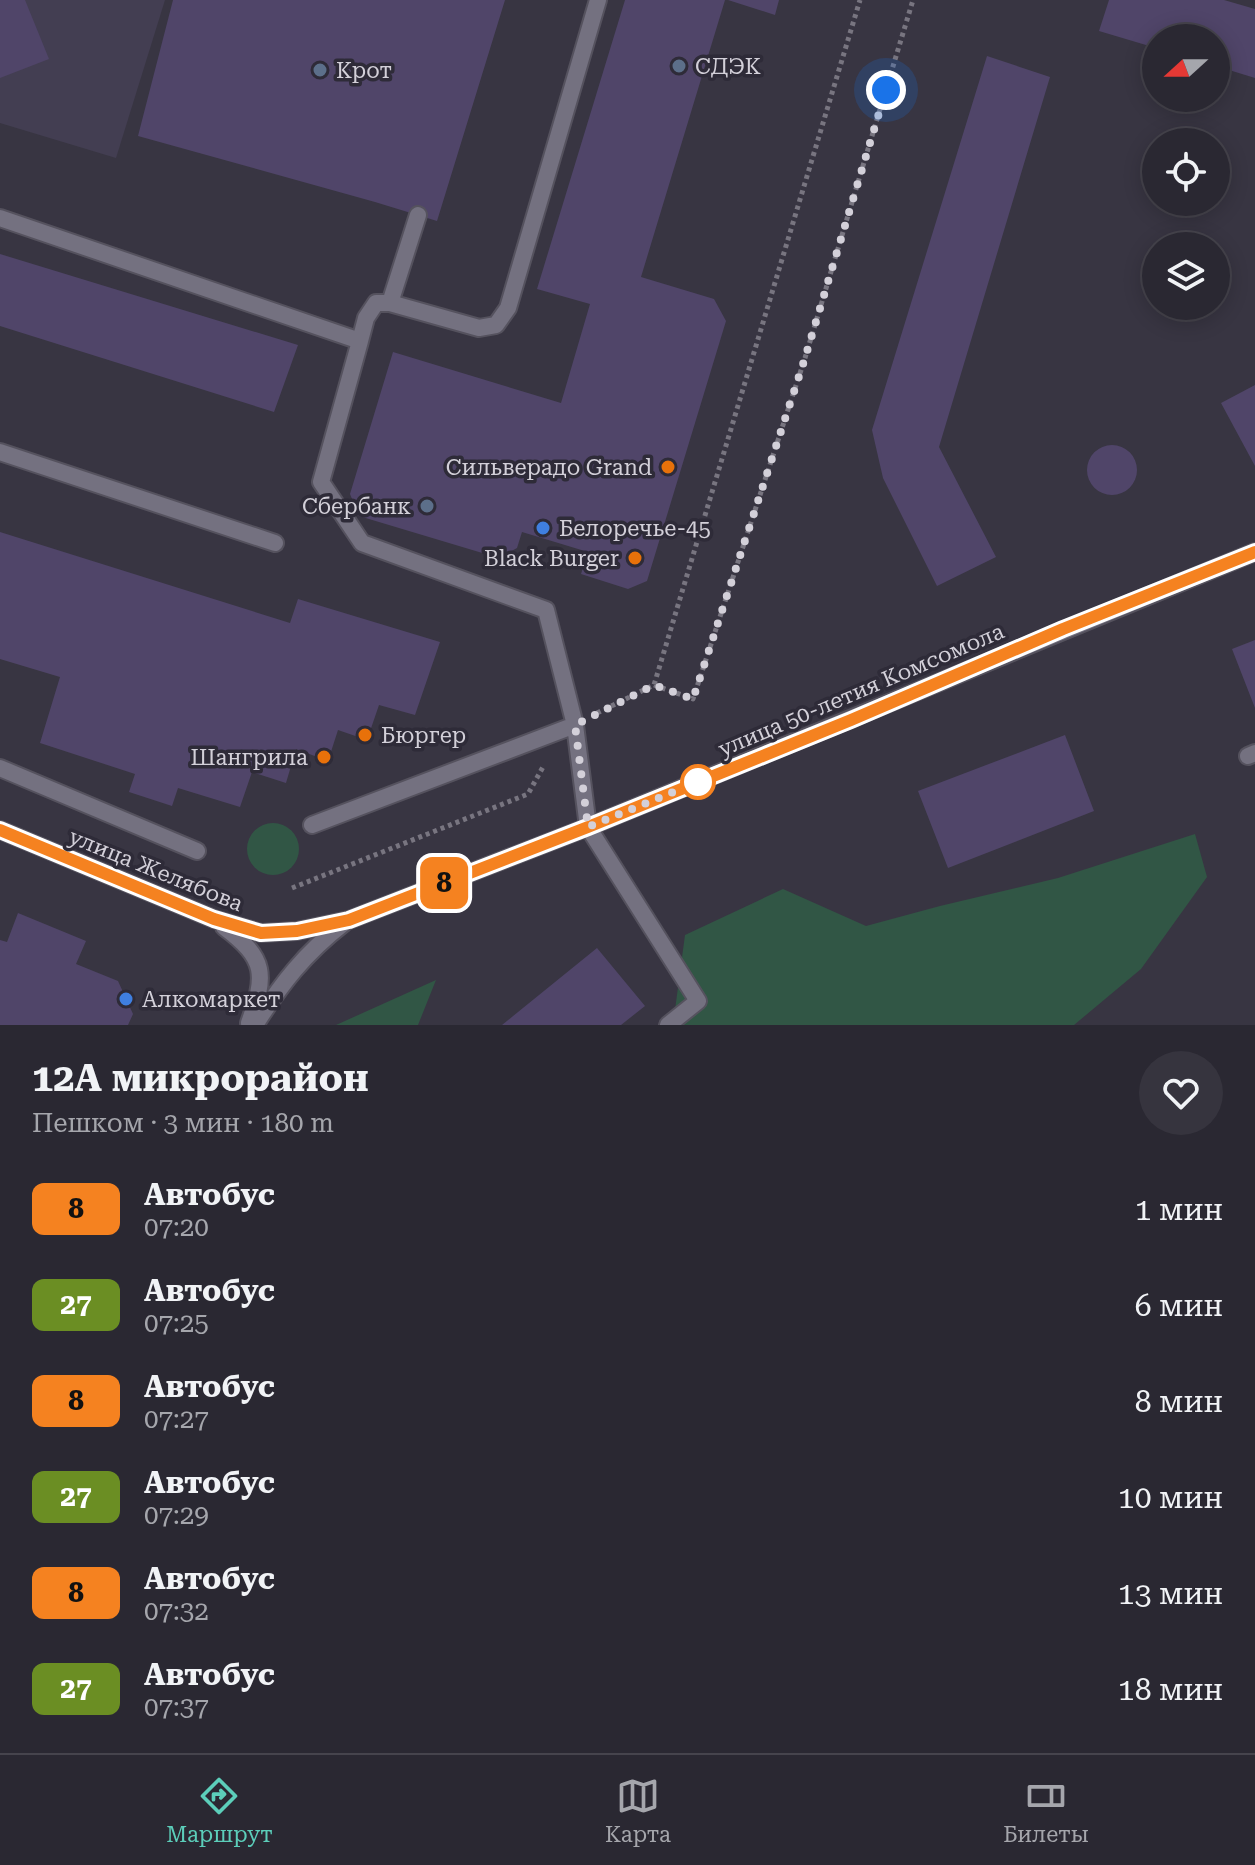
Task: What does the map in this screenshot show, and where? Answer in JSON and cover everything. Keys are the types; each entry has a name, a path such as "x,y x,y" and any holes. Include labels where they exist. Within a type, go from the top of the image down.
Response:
{"street":[{"path":"598,0 508,308 496,325 479,328 390,303 376,303 366,318 321,482 362,543 546,610 575,725 588,827 698,1001 668,1025"},
{"path":"390,303 418,215"},
{"path":"0,218 360,341"},
{"path":"0,452 275,543"},
{"name":"улица 50-летия Комсомола","path":"349,920 588,827 1255,552"},
{"path":"312,825 575,725"},
{"path":"0,768 197,851"},
{"name":"улица Желябова","path":"0,830 214,919 261,933 297,931 349,920"},
{"path":"214,919 246,944 259,966 261,980 249,1025"},
{"path":"255,1025 293,970 320,942 349,920"}],"path":[{"path":"575,725 654,685 860,0"},
{"path":"654,685 693,699 805,358 913,0"},
{"path":"292,888 528,794 546,763"}],"shaded area":[{"path":"0,0 165,0 116,158 0,123"}],"green space":[{"path":"273,823 291,831 299,849 291,867 273,875 255,867 247,849 255,831"},
{"path":"1195,834 1207,877 1141,969 1074,1025 673,1025 685,935 783,889 866,926 1058,878"},
{"path":"436,980 418,1025 336,1025"}],"building":[{"path":"0,0 25,0 49,59 0,78"},
{"name":"Крот","path":"173,0 505,0 437,221 138,136"},
{"path":"625,0 725,0 641,277 714,299 726,321 647,581 628,589 581,574 588,552 522,532 517,548 499,558 359,516 350,494 393,352 561,403 590,304 537,289"},
{"path":"728,0 779,0 775,15"},
{"path":"1109,0 1224,0 1255,9 1255,78 1230,70 1230,24 1142,24 1142,44 1099,31"},
{"path":"987,56 1050,77 939,447 996,557 937,586 883,478 872,430"},
{"path":"0,254 298,345 274,412 0,326"},
{"path":"1255,385 1255,466 1221,403"},
{"path":"1112,445 1130,452 1137,470 1130,488 1112,495 1094,488 1087,470 1094,452"},
{"path":"0,532 290,623 298,599 440,642 415,715 379,705 367,740 338,730 328,761 296,749 286,783 252,772 240,807 178,788 172,806 129,792 135,774 40,743 60,677 0,659"},
{"path":"1255,640 1255,708 1232,649"},
{"path":"1065,735 1094,811 948,868 918,791"},
{"path":"18,913 86,941 76,964 118,981 133,1014 128,1025 0,1025 0,940 7,942"},
{"path":"597,948 645,1006 621,1025 502,1025"}],"bus line":[{"name":"8","path":"0,830 214,919 261,933 297,931 349,920 588,827 1255,552"}],"place":[{"name":"СДЭК","path":"679,66"},
{"name":"Крот","path":"320,70"},
{"name":"Сильверадо Grand","path":"668,467"},
{"name":"Сбербанк","path":"427,506"},
{"name":"Белоречье-45","path":"543,528"},
{"name":"Black Burger","path":"635,558"},
{"name":"Бюргер","path":"365,735"},
{"name":"Шангрила","path":"324,757"},
{"name":"Алкомаркет","path":"126,999"}],"route":[{"path":"698,782 705,779 588,827 575,725 654,685 693,699 805,358 886,90"}]}
